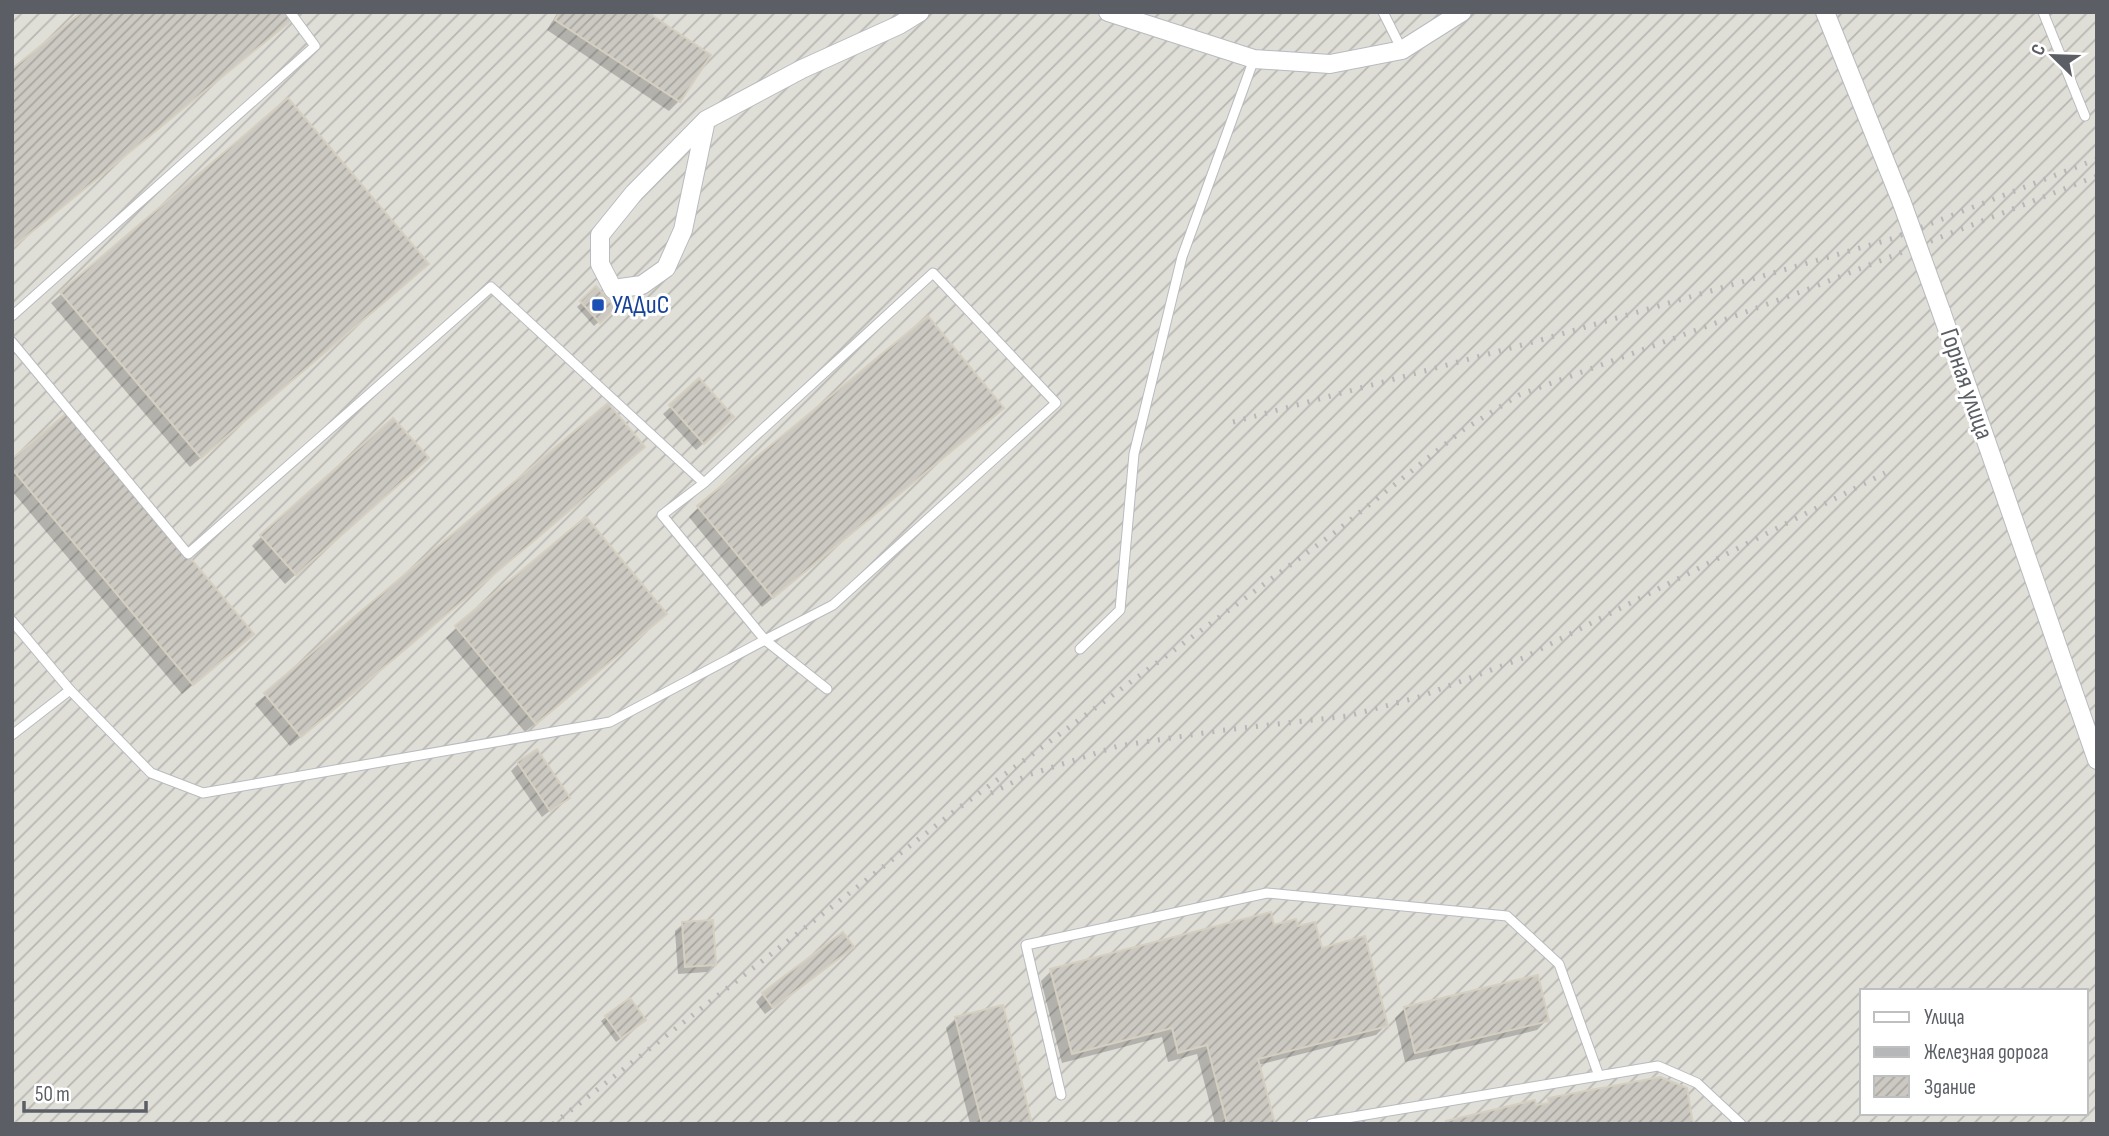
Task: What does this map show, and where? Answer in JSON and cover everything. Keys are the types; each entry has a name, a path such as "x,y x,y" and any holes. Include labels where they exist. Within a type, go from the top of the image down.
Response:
{"street":[{"path":"706,120 683,230 666,268 642,285 613,289 600,264 600,236 634,193 706,120 802,69 900,25 920,12"},
{"path":"1108,12 1254,59 1330,64 1402,50 1462,12"},
{"name":"Горная улица","path":"1825,12 1902,203 2097,760"}],"lane":[{"path":"12,316 315,46 290,12"},
{"path":"1383,12 1402,50"},
{"path":"2043,12 2085,116"},
{"path":"1080,649 1120,610 1137,441 1182,257 1254,59"},
{"path":"12,621 70,690 150,773 203,793 610,722 765,640 833,605 1056,403 933,273 704,483 662,515 765,640 827,689"},
{"path":"12,342 188,554 491,287 704,483"},
{"path":"12,735 70,690"},
{"path":"1061,1095 1026,945 1268,893 1507,916 1559,964 1599,1076"},
{"path":"1311,1124 1658,1066 1697,1083 1741,1124"}],"shaded area":[{"path":"12,12 2097,12 2097,1124 12,1124"}],"building":[{"path":"82,12 286,12 292,20 12,248 12,69"},
{"path":"560,12 647,12 711,55 680,102 555,20"},
{"path":"288,98 429,264 201,458 60,292"},
{"path":"596,286 616,308 600,323 580,301"},
{"path":"928,316 1004,408 773,598 697,506"},
{"path":"699,378 734,417 704,444 669,405"},
{"path":"608,403 645,447 301,737 264,693"},
{"path":"68,412 254,634 193,685 12,469 12,459"},
{"path":"393,418 429,458 296,575 260,535"},
{"path":"586,517 667,614 536,724 455,626"},
{"path":"537,749 570,798 550,811 517,762"},
{"path":"1271,912 1274,925 1296,919 1298,926 1315,922 1322,948 1365,936 1388,1026 1258,1059 1275,1124 1227,1124 1207,1045 1178,1053 1172,1028 1072,1054 1050,969"},
{"path":"713,920 716,965 685,967 682,922"},
{"path":"843,932 854,947 773,1008 762,993"},
{"path":"1538,975 1549,1021 1415,1053 1404,1007"},
{"path":"630,998 646,1020 621,1038 605,1016"},
{"path":"1003,1005 1032,1124 982,1124 955,1017"},
{"path":"1660,1077 1687,1088 1693,1124 1447,1124 1446,1121 1535,1100 1536,1105 1549,1103 1548,1098"}],"railway":[{"path":"1233,422 1537,341 1891,239 2097,159"},
{"path":"553,1124 956,810 1334,533 1463,430 1519,395 1803,291 2097,176"},
{"path":"991,793 1028,775 1118,746 1348,716 1419,697 1523,658 1885,473"}],"place":[{"name":"УАДиС","path":"598,305"}]}
